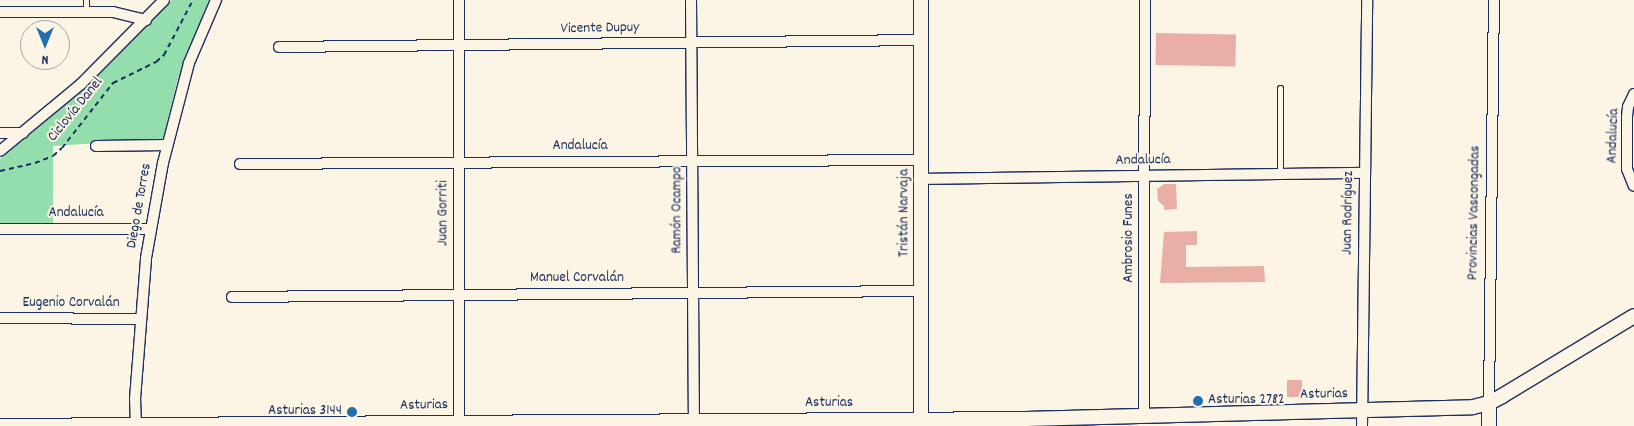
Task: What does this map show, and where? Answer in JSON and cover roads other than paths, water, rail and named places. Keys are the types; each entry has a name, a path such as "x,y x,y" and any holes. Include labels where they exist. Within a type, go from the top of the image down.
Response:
{"street":[{"path":"0,151 81,84 164,0"},
{"name":"Diego de Torres","path":"136,426 135,400 141,319 151,229 167,145 190,63 216,0"},
{"name":"Juan Gorriti","path":"459,0 459,424"},
{"name":"Ramón Ocampo","path":"691,0 694,421"},
{"name":"Tristán Narvaja","path":"921,0 921,423"},
{"name":"Ambrosio Funes","path":"1144,416 1145,0"},
{"name":"Juan Rodríguez","path":"1362,426 1367,0"},
{"name":"Provincias Vascongadas","path":"1489,426 1494,0"},
{"path":"0,12 122,13 146,20"},
{"name":"Vicente Dupuy","path":"279,47 921,40"},
{"name":"Andalucía","path":"1632,183 1628,169 1627,117 1628,107 1634,94"},
{"path":"0,133 23,133"},
{"path":"96,146 167,145"},
{"name":"Andalucía","path":"240,164 921,160"},
{"name":"Andalucía","path":"921,179 1365,173"},
{"name":"Andalucía","path":"0,229 151,229"},
{"name":"Manuel Corvalán","path":"232,297 921,291"},
{"name":"Asturias","path":"0,426 694,421 726,424 921,423 1025,422 1144,416 1167,421 1362,410 1473,407 1489,403 1634,316"},
{"name":"Eugenio Corvalán","path":"0,318 141,319"}],"lane":[{"path":"86,0 86,12"},
{"path":"1280,88 1280,174"}],"place":[{"name":"Asturias 2782","path":"1198,401"},
{"name":"Asturias 3144","path":"352,412"}]}
